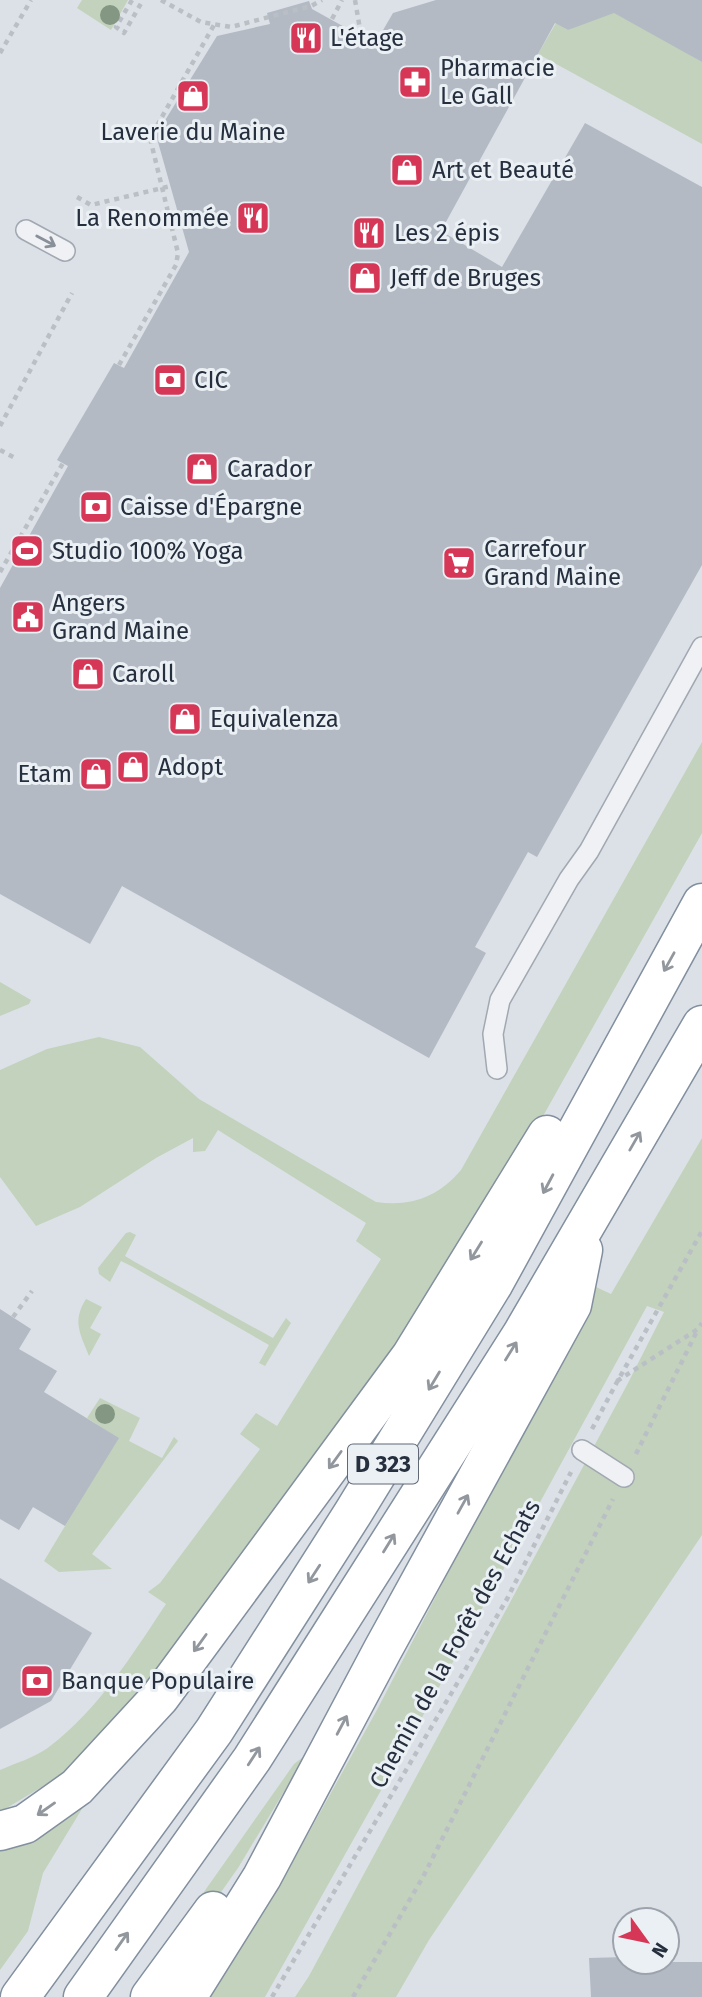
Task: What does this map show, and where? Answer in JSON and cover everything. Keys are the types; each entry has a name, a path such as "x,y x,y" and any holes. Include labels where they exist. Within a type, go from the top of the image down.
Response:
{"highway":[{"name":"D 323","path":"20,1997 214,1731 353,1513 494,1283 702,903"},
{"path":"0,1831 25,1824 77,1787 160,1697 411,1356 547,1135 640,1014"},
{"name":"D 323","path":"83,1997 252,1759 522,1334 702,1025"},
{"path":"187,1997 262,1877 572,1305 588,1222"},
{"path":"150,1997 321,1764"}],"lane":[{"path":"26,230 65,251"},
{"path":"497,1069 493,1034 500,1000 569,879 589,851 702,648"},
{"path":"582,1450 624,1477"}],"path":[{"path":"0,53 31,0"},
{"path":"132,0 116,27 124,33 143,0"},
{"path":"161,0 201,22 232,27 311,6 321,0"},
{"path":"332,19 342,0"},
{"path":"355,0 360,35"},
{"path":"118,365 176,265 178,253 150,138 214,25"},
{"path":"77,197 91,205 171,186"},
{"path":"0,426 72,293"},
{"path":"0,450 17,459"},
{"path":"0,572 62,463"},
{"name":"Chemin de la Forêt des Echats","path":"272,1997 507,1599 617,1382 702,1231"},
{"path":"12,1317 32,1291"},
{"path":"353,1997 424,1877 702,1323"},
{"path":"617,1382 698,1329"}],"green space":[{"path":"82,0 128,0 111,30 77,8"},
{"path":"614,10 702,62 702,144 538,54 556,23 568,30"},
{"path":"702,742 702,833 456,1271 123,1713 70,1770 0,1810 0,1770 49,1747 84,1716 114,1680 166,1604 148,1592 160,1583 260,1449 240,1434 256,1413 277,1426 381,1259 356,1241 366,1223 218,1130 205,1151 193,1152 193,1138 156,1158 80,1207 36,1226 0,1177 0,1070 47,1049 99,1037 140,1047 199,1099 376,1202 401,1203 423,1198 443,1187 461,1170"},
{"path":"0,982 31,1000 29,1004 0,1016"},
{"path":"702,1138 702,1535 429,1940 396,1997 295,1997 309,1976 627,1385 664,1312 647,1306 448,1671 265,1997 207,1997 281,1883 378,1708 596,1287 611,1294"},
{"path":"126,1233 136,1235 125,1256 135,1262 273,1338 286,1318 291,1323 265,1366 259,1363 269,1345 133,1267 121,1261 110,1282 99,1274 98,1268"},
{"path":"86,1299 102,1307 90,1328 101,1334 89,1356 78,1321"},
{"path":"100,1398 140,1418 129,1441 162,1458 174,1437 178,1441 92,1554 112,1569 59,1572 44,1561 118,1438 87,1418"},
{"path":"306,1755 238,1868 148,1996 130,1997 294,1764"},
{"path":"91,1794 43,1873 28,1931 0,1970 0,1842"}],"building":[{"path":"436,0 702,0 702,62 614,13 568,30 555,23 441,231 502,267 585,123 702,187 702,565 537,857 528,852 475,947 486,953 429,1058 122,886 90,944 0,894 0,588 68,466 57,460 114,363 124,368 189,252 156,135 217,36 270,24 267,13 309,1 312,9 375,44 393,13"},
{"path":"0,1309 31,1329 19,1349 57,1371 44,1392 119,1438 65,1526 33,1507 19,1530 0,1519"},
{"path":"0,1578 92,1633 51,1701 0,1729"},
{"path":"611,1957 611,1976 681,1976 681,1962 702,1962 702,1997 591,1997 589,1958"}],"place":[{"name":"L'étage","path":"306,38"},
{"name":"Pharmacie Le Gall","path":"415,82"},
{"name":"Laverie du Maine","path":"193,96"},
{"name":"Art et Beauté","path":"407,170"},
{"name":"La Renommée","path":"253,218"},
{"name":"Les 2 épis","path":"369,233"},
{"name":"Jeff de Bruges","path":"365,278"},
{"name":"CIC","path":"170,380"},
{"name":"Carador","path":"202,469"},
{"name":"Caisse d'Épargne","path":"96,507"},
{"name":"Studio 100% Yoga","path":"27,551"},
{"name":"Carrefour Grand Maine","path":"459,563"},
{"name":"Angers Grand Maine","path":"28,617"},
{"name":"Caroll","path":"88,674"},
{"name":"Equivalenza","path":"185,719"},
{"name":"Adopt","path":"133,767"},
{"name":"Etam","path":"96,774"},
{"name":"Banque Populaire","path":"37,1681"}]}
